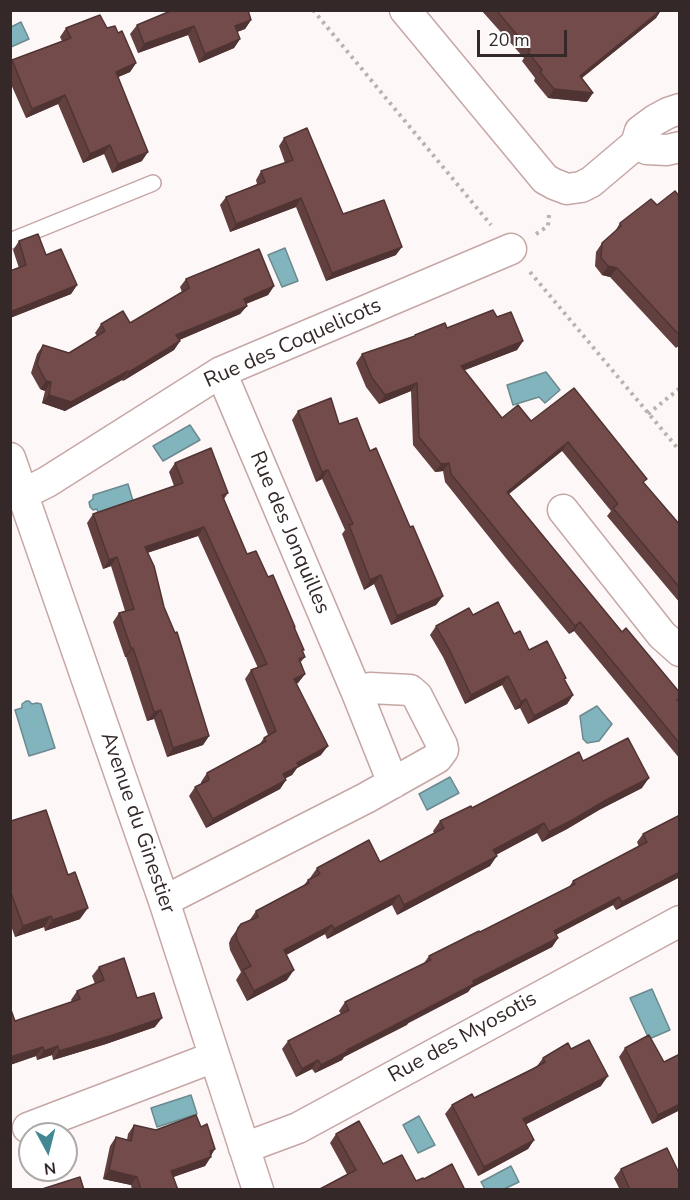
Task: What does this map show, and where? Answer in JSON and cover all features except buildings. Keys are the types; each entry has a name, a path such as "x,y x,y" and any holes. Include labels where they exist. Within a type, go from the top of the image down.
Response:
{"street":[{"path":"405,10 545,179 567,189 581,187 591,182 636,144 640,131 668,112 680,109"},
{"path":"636,144 667,150 680,147"},
{"name":"Rue des Coquelicots","path":"23,494 47,482 221,372 511,249"},
{"name":"Rue des Jonquilles","path":"221,372 393,783"},
{"name":"Avenue du Ginestier","path":"10,458 164,902 258,1190"},
{"path":"563,510 662,635 680,651"},
{"path":"164,902 393,783 437,758 443,750 417,696 410,690 370,688 357,693"},
{"name":"Rue des Myosotis","path":"244,1148 298,1128 680,921"},
{"path":"44,1122 214,1057"}],"lane":[{"path":"10,241 153,183"}],"path":[{"path":"511,249 548,226 554,184"},
{"path":"648,414 680,388"}],"water":[{"path":"21,22 29,39 11,47 11,27"},
{"path":"285,248 298,281 282,287 268,255"},
{"path":"546,372 560,390 545,403 539,397 513,405 507,385"},
{"path":"190,425 200,440 163,461 153,446"},
{"path":"128,484 133,501 98,513 97,509 93,510 90,507 89,502 93,499 93,495"},
{"path":"26,701 41,704 55,748 29,756 15,710 22,708 22,704"},
{"path":"597,706 612,724 599,741 587,743 583,739 580,716"},
{"path":"450,777 459,793 427,810 419,794"},
{"path":"652,989 670,1030 649,1039 630,998"},
{"path":"191,1095 197,1114 157,1127 151,1108"},
{"path":"419,1116 435,1145 418,1153 403,1125"},
{"path":"511,1166 519,1182 504,1189 485,1189 481,1182"}]}
